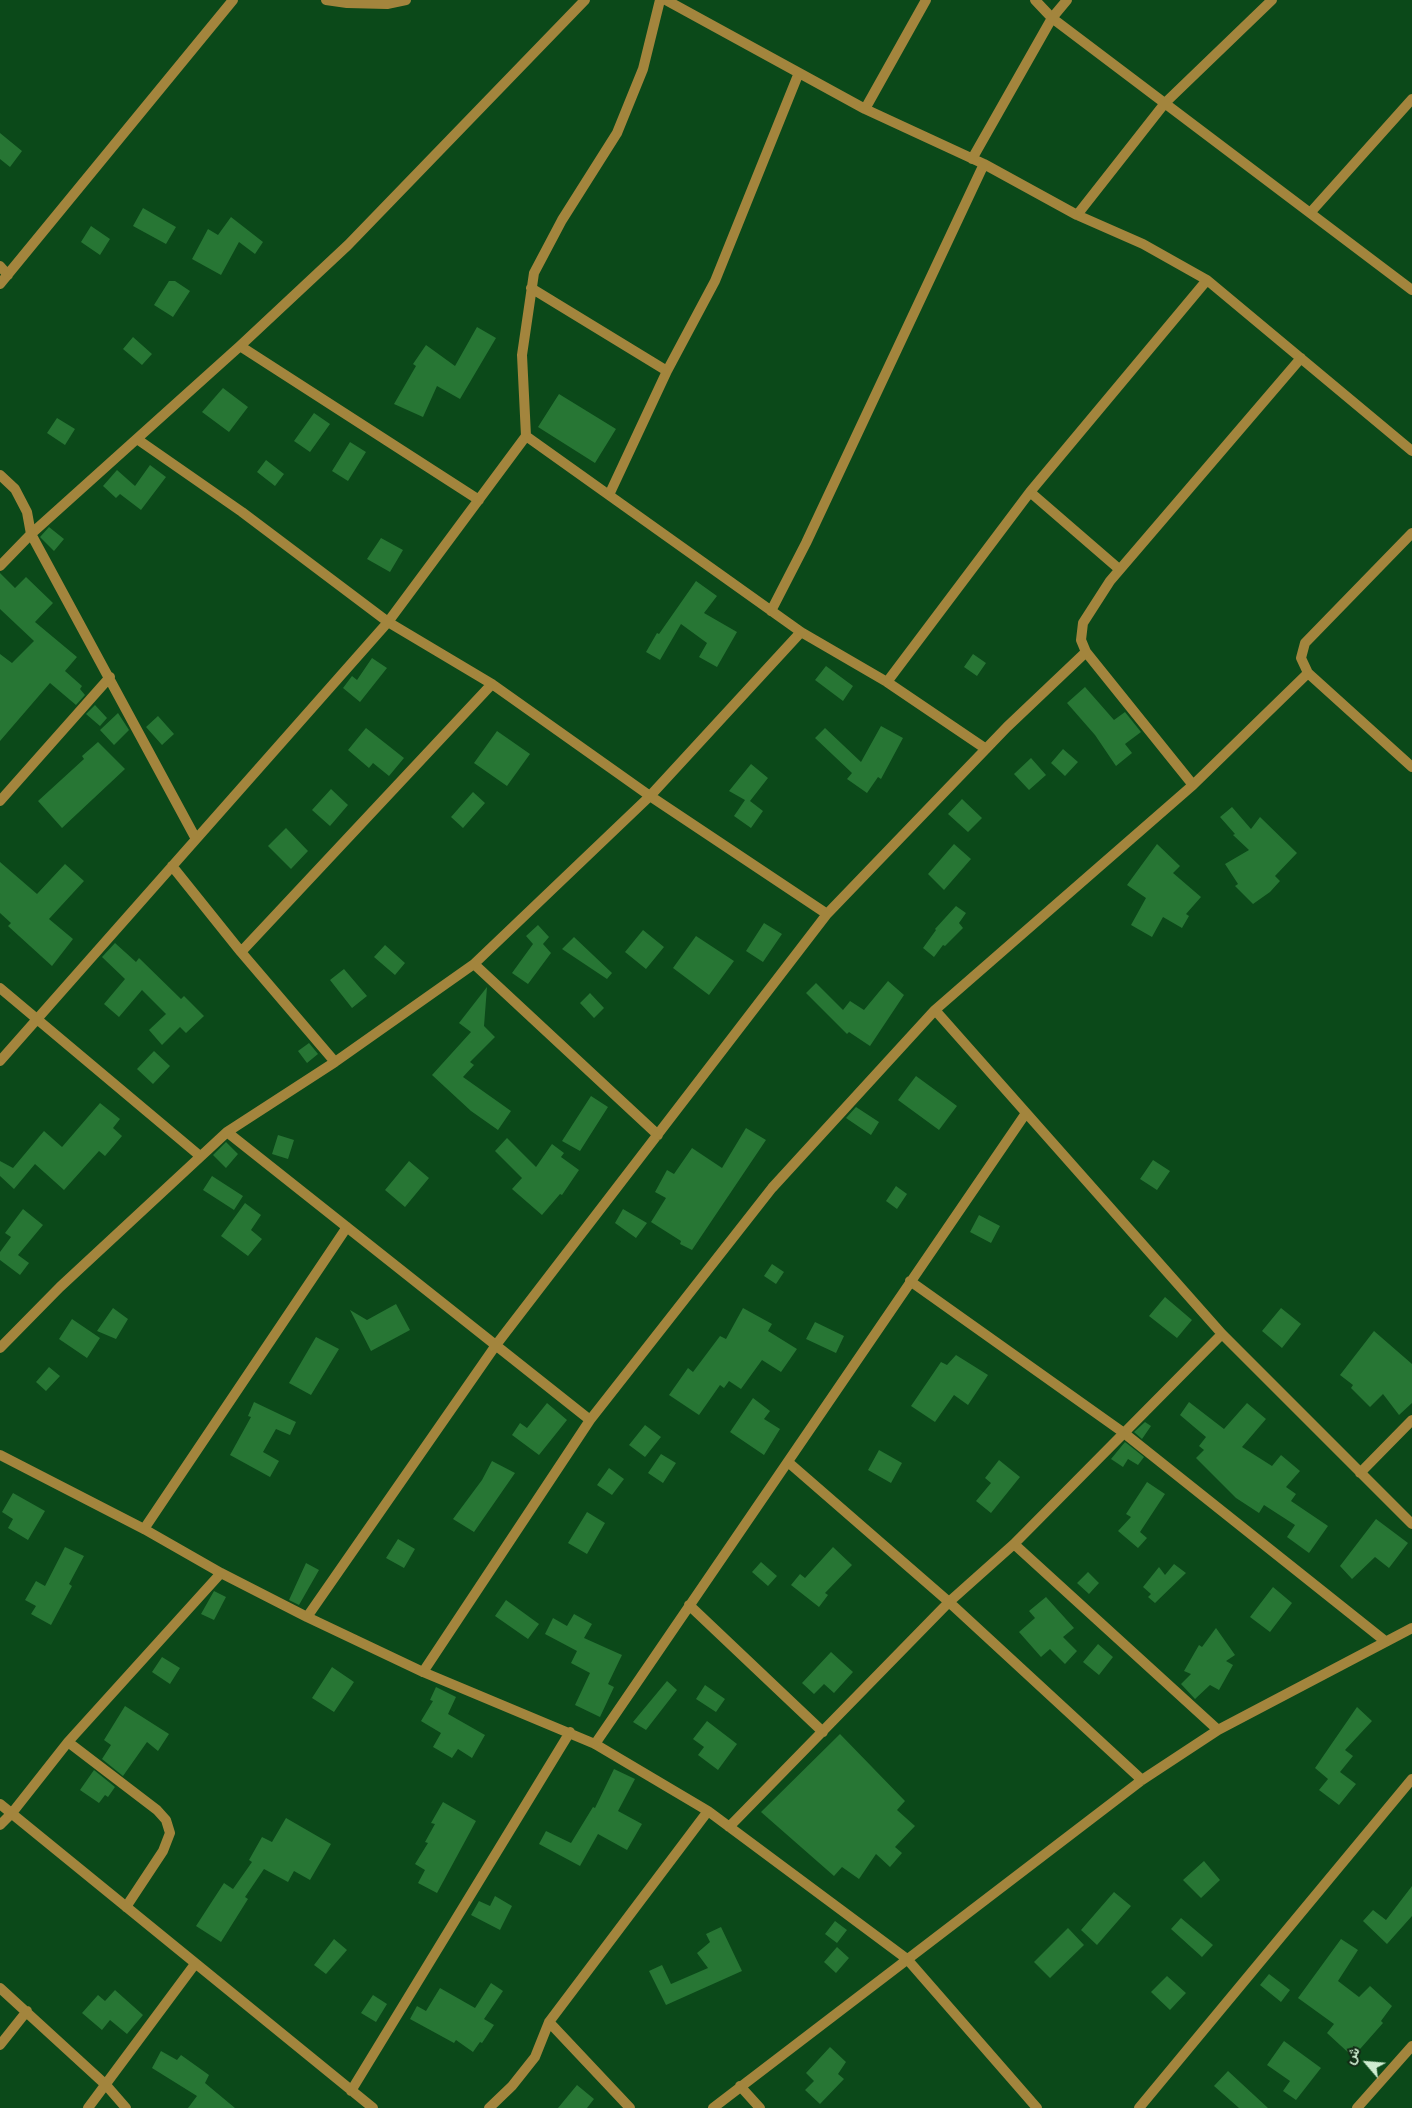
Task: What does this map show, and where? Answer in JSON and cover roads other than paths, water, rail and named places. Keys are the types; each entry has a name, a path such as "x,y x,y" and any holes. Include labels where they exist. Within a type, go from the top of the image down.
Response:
{"street":[{"path":"326,0 347,3 387,4 406,0"},
{"path":"0,566 31,534 240,346 348,245 585,0"},
{"path":"0,1061 388,622 526,436 522,354 534,273 562,220 617,133 643,69 660,0"},
{"path":"666,0 681,4 798,74 865,109 972,158 1077,215 1142,244 1207,280 1412,451"},
{"path":"865,109 926,0"},
{"path":"1035,0 1052,18 1412,290"},
{"path":"972,158 1052,18 1067,0"},
{"path":"1077,215 1165,103 1272,0"},
{"path":"0,284 227,2"},
{"path":"610,495 666,371 715,281 798,74"},
{"path":"1310,213 1412,99"},
{"path":"771,611 806,543 984,164"},
{"path":"0,266 8,275"},
{"path":"887,682 1030,492 1207,280"},
{"path":"531,288 666,371"},
{"path":"240,346 479,500"},
{"path":"1193,785 1086,652 1081,640 1082,623 1119,569 1301,358"},
{"path":"526,436 801,632 887,682 986,749"},
{"path":"137,439 242,512 388,622 492,684 650,796 827,914"},
{"path":"0,475 15,489 27,512 31,534 196,839"},
{"path":"1030,492 1119,569"},
{"path":"1412,533 1306,643 1301,658 1308,673 1412,768"},
{"path":"0,1348 60,1287 227,1132 336,1062 474,964 650,796 801,632"},
{"path":"307,1617 496,1345 827,914 986,749 1086,652"},
{"path":"422,1672 590,1420 772,1188 935,1010 1193,785 1308,673"},
{"path":"0,801 110,677"},
{"path":"241,952 492,684"},
{"path":"172,866 241,952 336,1062"},
{"path":"474,964 658,1135"},
{"path":"0,988 200,1156"},
{"path":"935,1010 1222,1334 1412,1524"},
{"path":"595,1744 1026,1113"},
{"path":"227,1132 590,1420"},
{"path":"144,1529 346,1227"},
{"path":"910,1282 1124,1433 1385,1641"},
{"path":"729,1827 949,1602 1014,1544 1222,1334"},
{"path":"1360,1473 1412,1420"},
{"path":"0,1455 144,1529 221,1573 307,1617 422,1672 595,1744 708,1811 907,1959 1037,2108"},
{"path":"788,1462 949,1602 1142,1780"},
{"path":"1014,1544 1218,1730"},
{"path":"0,1825 12,1813 68,1742 221,1573"},
{"path":"689,1605 823,1732"},
{"path":"713,2108 1142,1780 1218,1730 1412,1628"},
{"path":"352,2091 570,1732"},
{"path":"68,1742 157,1810 166,1820 170,1833 163,1851 126,1907"},
{"path":"1139,2108 1412,1779"},
{"path":"0,1804 373,2108"},
{"path":"490,2108 512,2086 535,2057 549,2022 708,1811"},
{"path":"88,2108 196,1964"},
{"path":"0,1988 106,2085 126,2108"},
{"path":"0,2045 27,2011"},
{"path":"549,2022 630,2108"},
{"path":"1357,2108 1412,2046"},
{"path":"740,2086 760,2108"}]}
